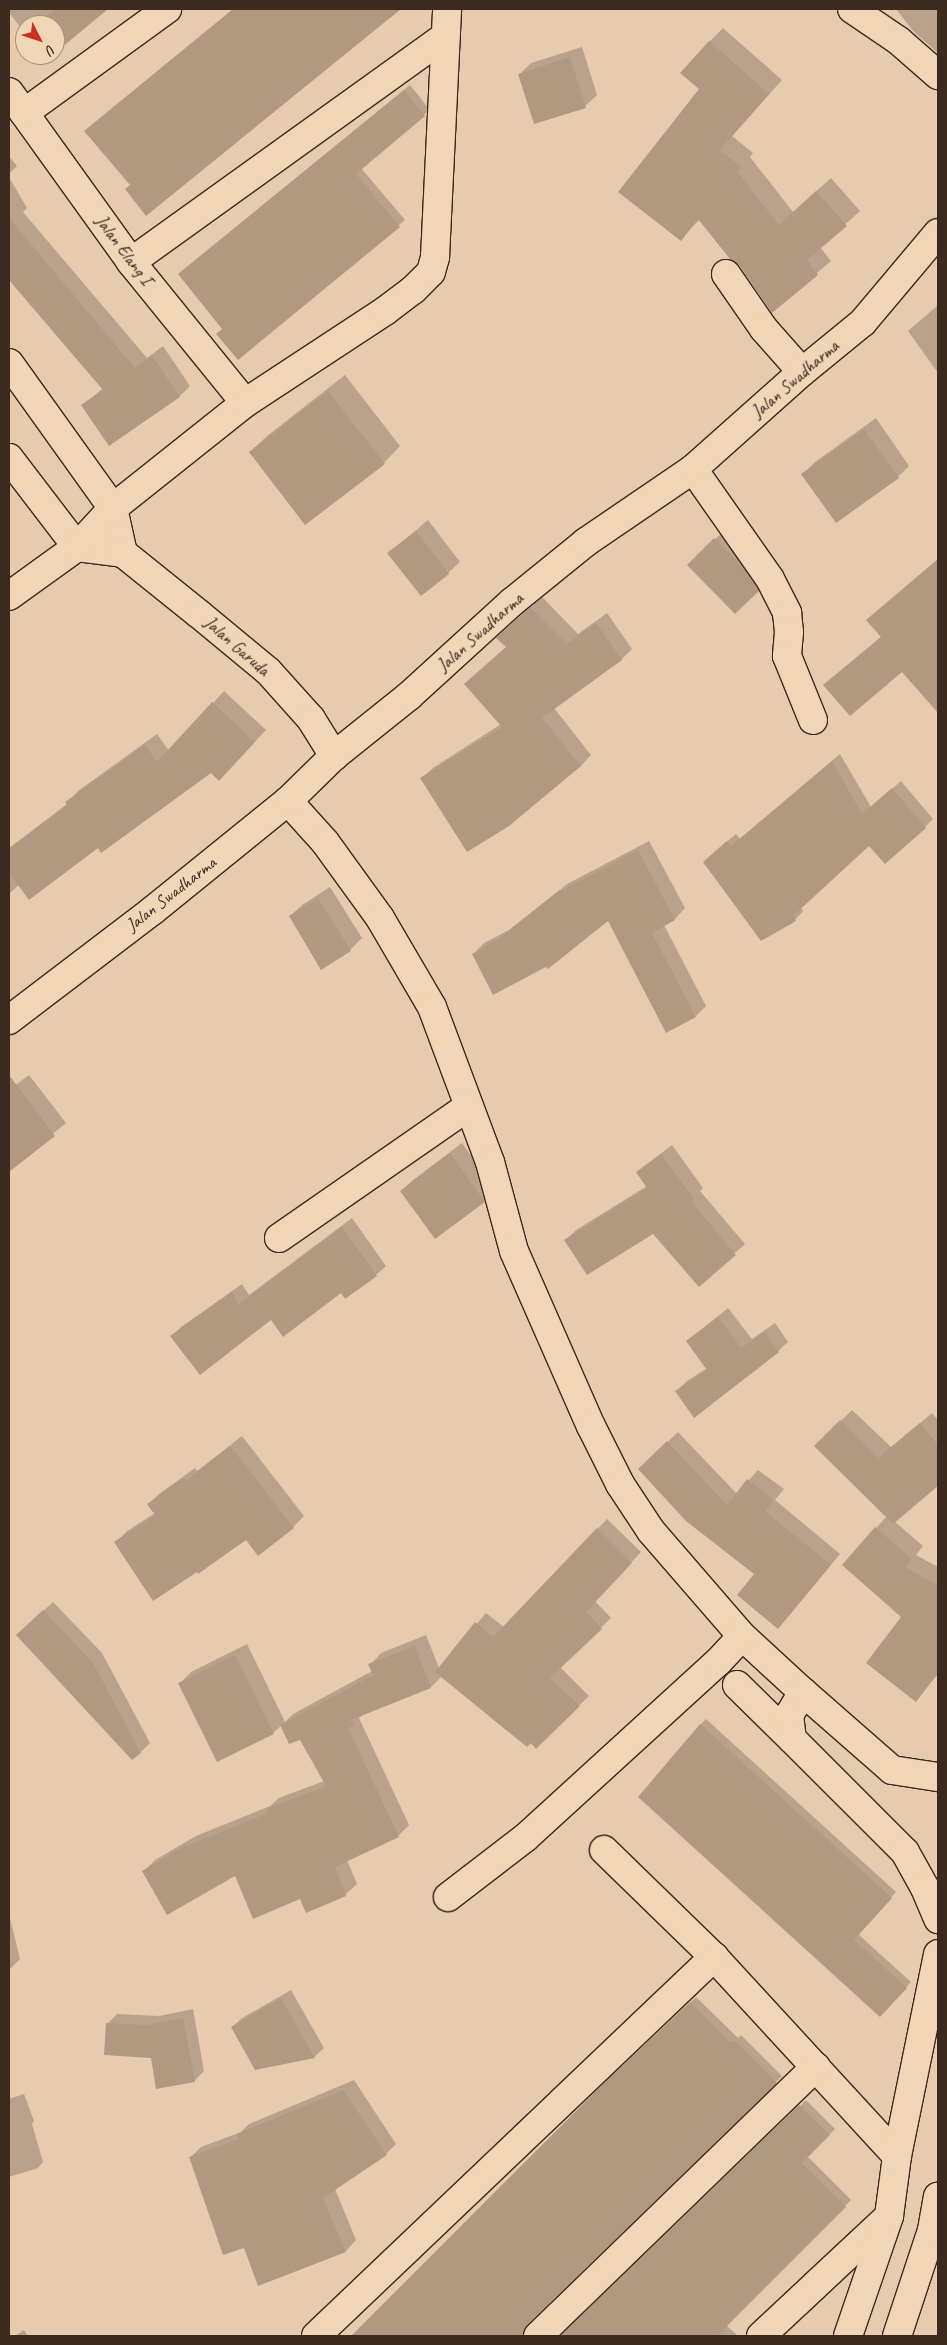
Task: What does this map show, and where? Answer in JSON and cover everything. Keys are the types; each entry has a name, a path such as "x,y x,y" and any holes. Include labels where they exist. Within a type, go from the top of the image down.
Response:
{"street":[{"path":"16,102 167,9"},
{"path":"9,596 77,547 113,508 245,403 385,311 413,290 430,272 435,257 446,9"},
{"path":"852,9 899,41 938,75"},
{"path":"131,262 445,36"},
{"name":"Jalan Elang I","path":"16,102 131,262 245,403"},
{"name":"Jalan Swadharma","path":"9,1020 152,911 288,801 334,756 409,696 512,602 586,542 693,469 802,372 863,322 938,233"},
{"path":"726,274 764,329 802,372"},
{"path":"9,363 113,508 123,553 77,547 9,458"},
{"path":"693,469 770,579 787,613 789,632 787,656 813,720"},
{"name":"Jalan Garuda","path":"123,553 268,671 311,719 334,756"},
{"path":"288,801 325,842 380,918 432,1007 490,1162 514,1251 591,1426 620,1484 651,1531 742,1636 892,1770 938,1777"},
{"path":"279,1238 469,1106"},
{"path":"448,1897 525,1838 718,1662 742,1636"},
{"path":"737,1685 905,1852 925,1888 938,1919"},
{"path":"792,1739 789,1714 803,1692"},
{"path":"604,1850 714,1957 897,2156"},
{"path":"848,2336 889,2216 897,2156 938,1954"},
{"path":"316,2336 714,1957"},
{"path":"538,2336 816,2067"},
{"path":"903,2333 932,2230 938,2196"},
{"path":"761,2336 889,2216"}],"building":[{"path":"55,9 108,9 65,45 65,15 48,15"},
{"path":"233,9 401,9 146,216 125,189 130,185 84,131"},
{"path":"709,41 769,94 720,150 741,167 737,171 779,225 816,191 847,226 807,260 818,275 772,313 739,265 730,259 698,219 681,241 618,192 699,89 680,73"},
{"path":"570,57 586,108 534,124 518,74"},
{"path":"404,90 425,116 356,174 400,227 238,360 216,334 222,329 178,274"},
{"path":"9,218 135,368 152,356 180,397 109,446 81,405 103,390 9,280"},
{"path":"328,391 385,464 305,525 249,452"},
{"path":"864,429 899,478 836,523 801,474"},
{"path":"416,531 449,574 421,596 387,553"},
{"path":"714,538 742,566 759,591 735,614 687,565"},
{"path":"938,559 938,713 902,672 850,716 823,685 881,637 866,620"},
{"path":"530,607 567,644 596,623 622,660 542,718 581,766 509,826 467,852 420,778 502,727 464,684 506,647 496,638"},
{"path":"212,702 255,742 219,781 211,773 101,853 98,848 29,900 9,873 9,849 67,805 65,802 145,745 157,762"},
{"path":"832,761 862,814 892,788 926,828 885,864 869,846 793,916 796,921 761,941 703,862 727,841 731,846"},
{"path":"638,850 675,920 652,933 696,1017 666,1033 608,921 548,969 546,967 493,995 472,954 497,940 555,894"},
{"path":"318,898 351,951 321,970 289,916"},
{"path":"9,1075 55,1136 9,1172"},
{"path":"450,1153 485,1202 435,1239 400,1191"},
{"path":"661,1154 694,1199 691,1201 736,1255 699,1287 653,1234 587,1275 564,1240 647,1188 636,1172"},
{"path":"342,1227 377,1276 345,1299 341,1293 283,1337 271,1320 200,1375 170,1336 232,1292 239,1304"},
{"path":"718,1317 741,1348 765,1332 779,1352 694,1418 675,1391 707,1370 686,1341"},
{"path":"840,1420 878,1458 920,1423 938,1445 938,1486 893,1524 814,1446"},
{"path":"667,1441 727,1505 747,1479 774,1500 765,1511 831,1565 778,1629 737,1595 754,1574 686,1521 638,1469"},
{"path":"230,1446 294,1528 258,1556 246,1540 198,1574 197,1572 153,1601 114,1542 155,1515 147,1504 183,1478 186,1481"},
{"path":"875,1527 912,1559 905,1567 938,1585 938,1673 916,1702 866,1663 901,1617 842,1565"},
{"path":"597,1528 632,1563 586,1612 602,1629 550,1678 580,1706 536,1749 531,1743 527,1747 435,1672 475,1622 493,1637"},
{"path":"43,1610 93,1663 141,1753 132,1760 16,1635"},
{"path":"415,1646 431,1688 351,1720 354,1725 348,1728 399,1837 335,1867 346,1896 306,1913 300,1899 253,1919 235,1876 167,1915 142,1871 183,1847 268,1813 266,1809 326,1786 300,1740 289,1744 280,1725 373,1675 368,1664"},
{"path":"235,1655 274,1734 217,1762 178,1683"},
{"path":"700,1724 892,1898 854,1940 907,1988 880,2017 638,1797"},
{"path":"281,1998 315,2058 255,2070 231,2027"},
{"path":"690,2002 731,2043 734,2040 777,2083 527,2325 523,2336 351,2336 601,2086"},
{"path":"183,2018 195,2082 156,2089 151,2058 104,2055 106,2023 148,2025"},
{"path":"343,2090 387,2155 323,2198 346,2252 258,2286 244,2248 223,2255 189,2157 239,2139 237,2134"},
{"path":"799,2105 830,2135 802,2163 846,2207 717,2336 560,2336"}]}
